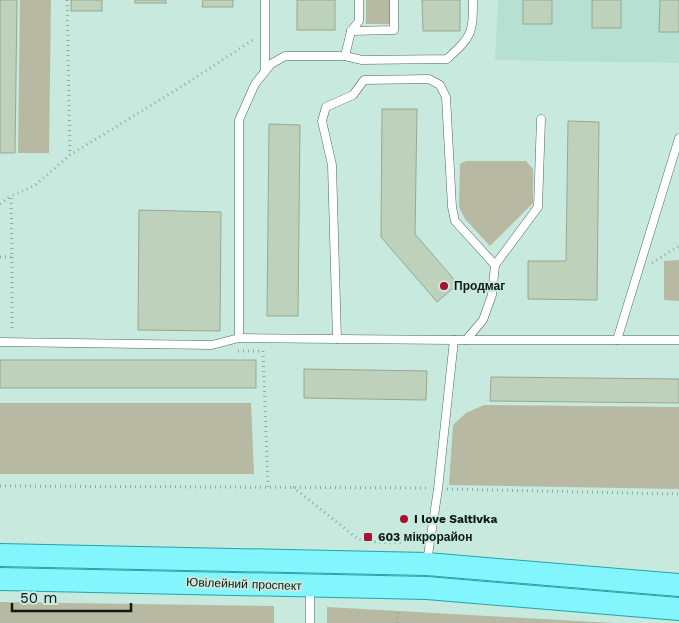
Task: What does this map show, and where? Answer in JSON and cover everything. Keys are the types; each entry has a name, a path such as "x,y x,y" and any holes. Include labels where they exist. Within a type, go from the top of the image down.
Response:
{"main road":[{"name":"Ювілейний проспект","path":"0,555 427,564 679,585"},
{"path":"201,559 201,583"},
{"path":"427,564 428,588"},
{"name":"Ювілейний проспект","path":"0,579 428,588 679,609"}],"lane":[{"path":"265,0 265,71"},
{"path":"345,56 351,30 359,20 359,0"},
{"path":"351,30 394,30 394,0"},
{"path":"239,338 239,120 254,84 271,64 285,56 345,56 362,60 448,59 466,42 473,25 473,0"},
{"path":"337,338 332,165 322,121 326,107 353,95 364,80 429,79 440,85 446,97 452,207 455,221 495,266"},
{"path":"466,340 483,320 492,295 495,266 538,207 541,119"},
{"path":"617,340 679,138"},
{"path":"0,342 212,345 239,338 679,340"},
{"path":"427,564 438,489 454,340"},
{"path":"310,586 310,623"}],"path":[{"path":"67,0 70,154"},
{"path":"0,204 11,196 34,186 70,154 192,80 264,32"},
{"path":"11,196 12,342"},
{"path":"639,272 679,246"},
{"path":"0,257 12,257"},
{"path":"263,351 268,487"},
{"path":"428,488 429,480"},
{"path":"0,486 428,488 679,494"},
{"path":"293,487 358,539 409,542 421,535 424,528"},
{"path":"398,609 398,623"}],"shaded area":[{"path":"20,0 51,0 49,153 18,153"},
{"path":"366,0 392,0 392,24 366,24"},
{"path":"498,0 679,0 679,63 495,60"},
{"path":"466,161 526,161 533,169 533,203 490,246 465,219 459,207 460,164"},
{"path":"679,260 679,301 664,300 664,261"},
{"path":"0,403 251,403 254,474 0,474"},
{"path":"484,405 679,407 679,489 449,485 453,425 466,413"},
{"path":"0,602 274,606 274,623 0,623"},
{"path":"327,607 614,623 327,623"}],"building":[{"path":"0,0 17,0 15,153 0,153"},
{"path":"71,0 102,0 102,11 71,11"},
{"path":"135,0 166,0 166,3 135,3"},
{"path":"203,0 233,0 233,7 202,7"},
{"path":"297,0 335,0 335,30 297,30"},
{"path":"422,0 460,0 460,31 423,31"},
{"path":"523,0 552,0 552,24 523,24"},
{"path":"592,0 621,0 621,28 592,28"},
{"path":"660,0 679,0 679,32 659,32"},
{"path":"382,109 417,109 415,234 458,284 437,302 381,237"},
{"path":"568,121 599,122 597,300 528,299 528,261 566,261"},
{"path":"269,124 300,125 298,316 267,316"},
{"path":"139,210 221,212 220,331 138,330"},
{"path":"0,360 256,360 256,388 0,388"},
{"path":"304,369 427,371 426,400 304,398"},
{"path":"491,377 679,379 679,403 490,401"}],"place":[{"name":"Продмаг","path":"444,286"},
{"name":"I love Saltivka","path":"404,519"},
{"name":"603 мікрорайон","path":"368,537"}]}
